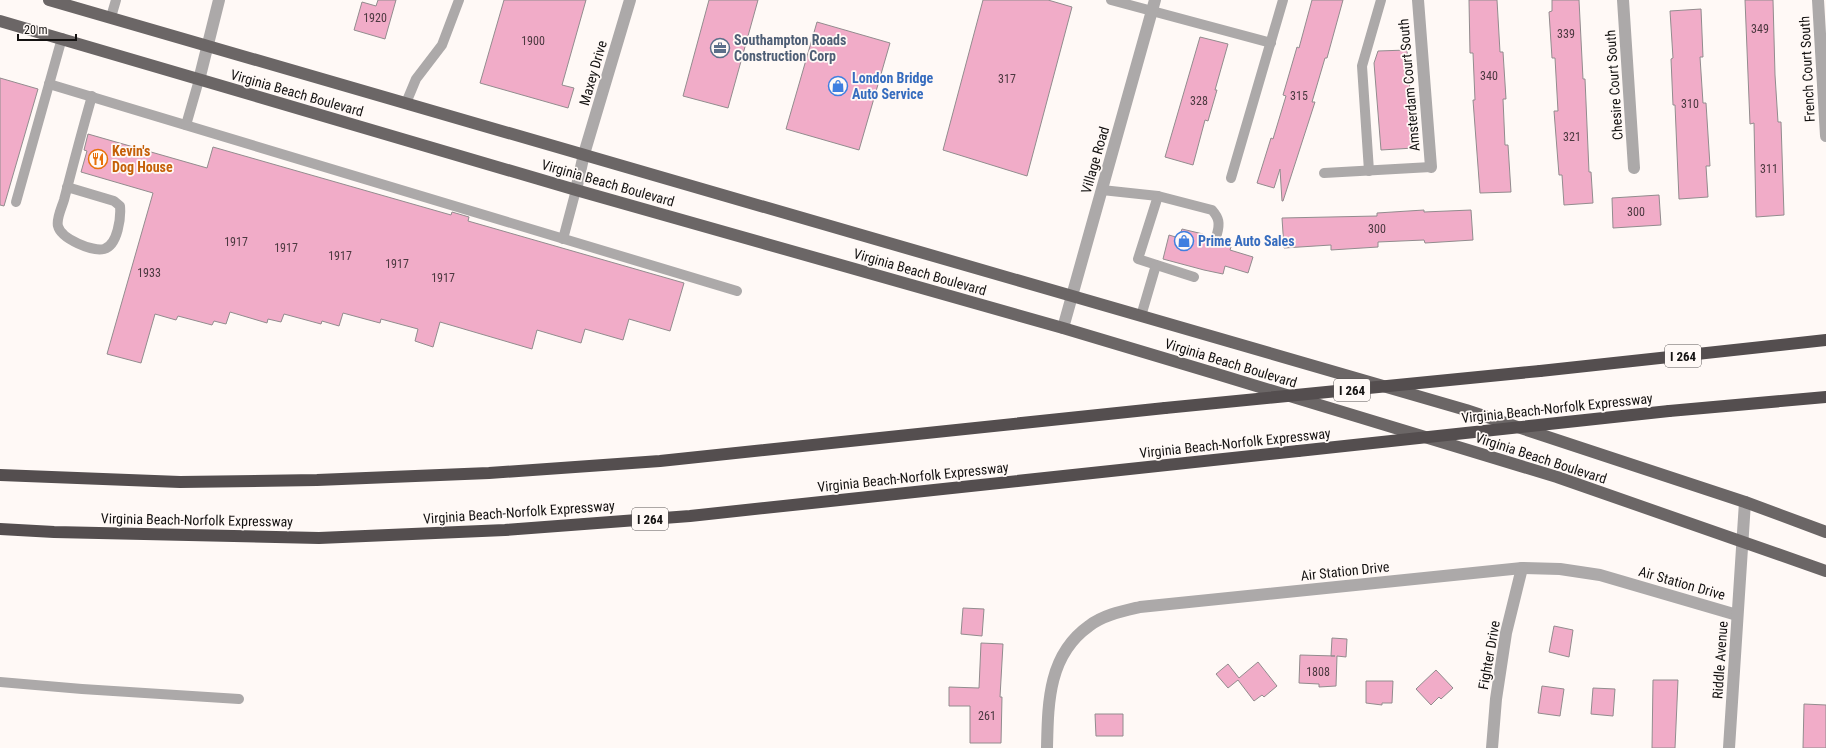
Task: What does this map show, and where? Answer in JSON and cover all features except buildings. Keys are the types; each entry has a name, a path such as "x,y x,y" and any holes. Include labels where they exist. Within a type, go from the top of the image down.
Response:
{"highway":[{"name":"I 264","path":"0,475 180,482 317,480 489,473 660,461 1165,408 1540,371 1826,340"},
{"name":"Virginia Beach-Norfolk Expressway","path":"0,529 54,532 319,538 504,530 690,516 1669,411 1826,397"}],"main road":[{"name":"Virginia Beach Boulevard","path":"49,0 1466,410 1745,502 1826,532"},
{"name":"Virginia Beach Boulevard","path":"0,21 576,190 1063,328 1557,477 1826,571"}],"street":[{"path":"199,80 219,0"},
{"name":"Maxey Drive","path":"576,190 584,154 630,0"},
{"name":"Amsterdam Court South","path":"1418,0 1431,167"},
{"name":"Chesire Court South","path":"1623,0 1634,168"},
{"name":"French Court South","path":"1818,0 1826,136"},
{"name":"Village Road","path":"1063,328 1153,6"},
{"name":"Riddle Avenue","path":"1729,748 1745,502"},
{"name":"Air Station Drive","path":"1047,748 1048,702 1054,676 1060,659 1071,642 1089,625 1114,614 1140,607 1522,568 1560,569 1600,575 1737,615"},
{"name":"Fighter Drive","path":"1492,748 1496,698 1506,633 1522,568"}],"lane":[{"path":"111,17 116,0"},
{"path":"406,103 416,79 442,45 459,0"},
{"path":"1111,0 1153,6 1271,42"},
{"path":"1231,178 1283,0"},
{"path":"1369,171 1362,66 1380,0"},
{"path":"16,202 62,38"},
{"path":"186,125 199,80"},
{"path":"49,84 737,291"},
{"path":"67,187 114,201 120,206 114,241 110,246 104,249 98,249 71,241 62,234 57,225 67,187 92,96"},
{"path":"1324,173 1431,167"},
{"path":"563,239 576,190"},
{"path":"1102,190 1158,196 1212,210 1218,216 1219,224 1217,234"},
{"path":"1158,196 1138,260 1194,277"},
{"path":"1141,316 1156,265"},
{"path":"0,682 239,699"}],"place":[{"name":"Southampton Roads Construction Corp","path":"720,48"},
{"name":"London Bridge Auto Service","path":"838,86"},
{"name":"Kevin's Dog House","path":"98,159"},
{"name":"Prime Auto Sales","path":"1184,241"}]}
